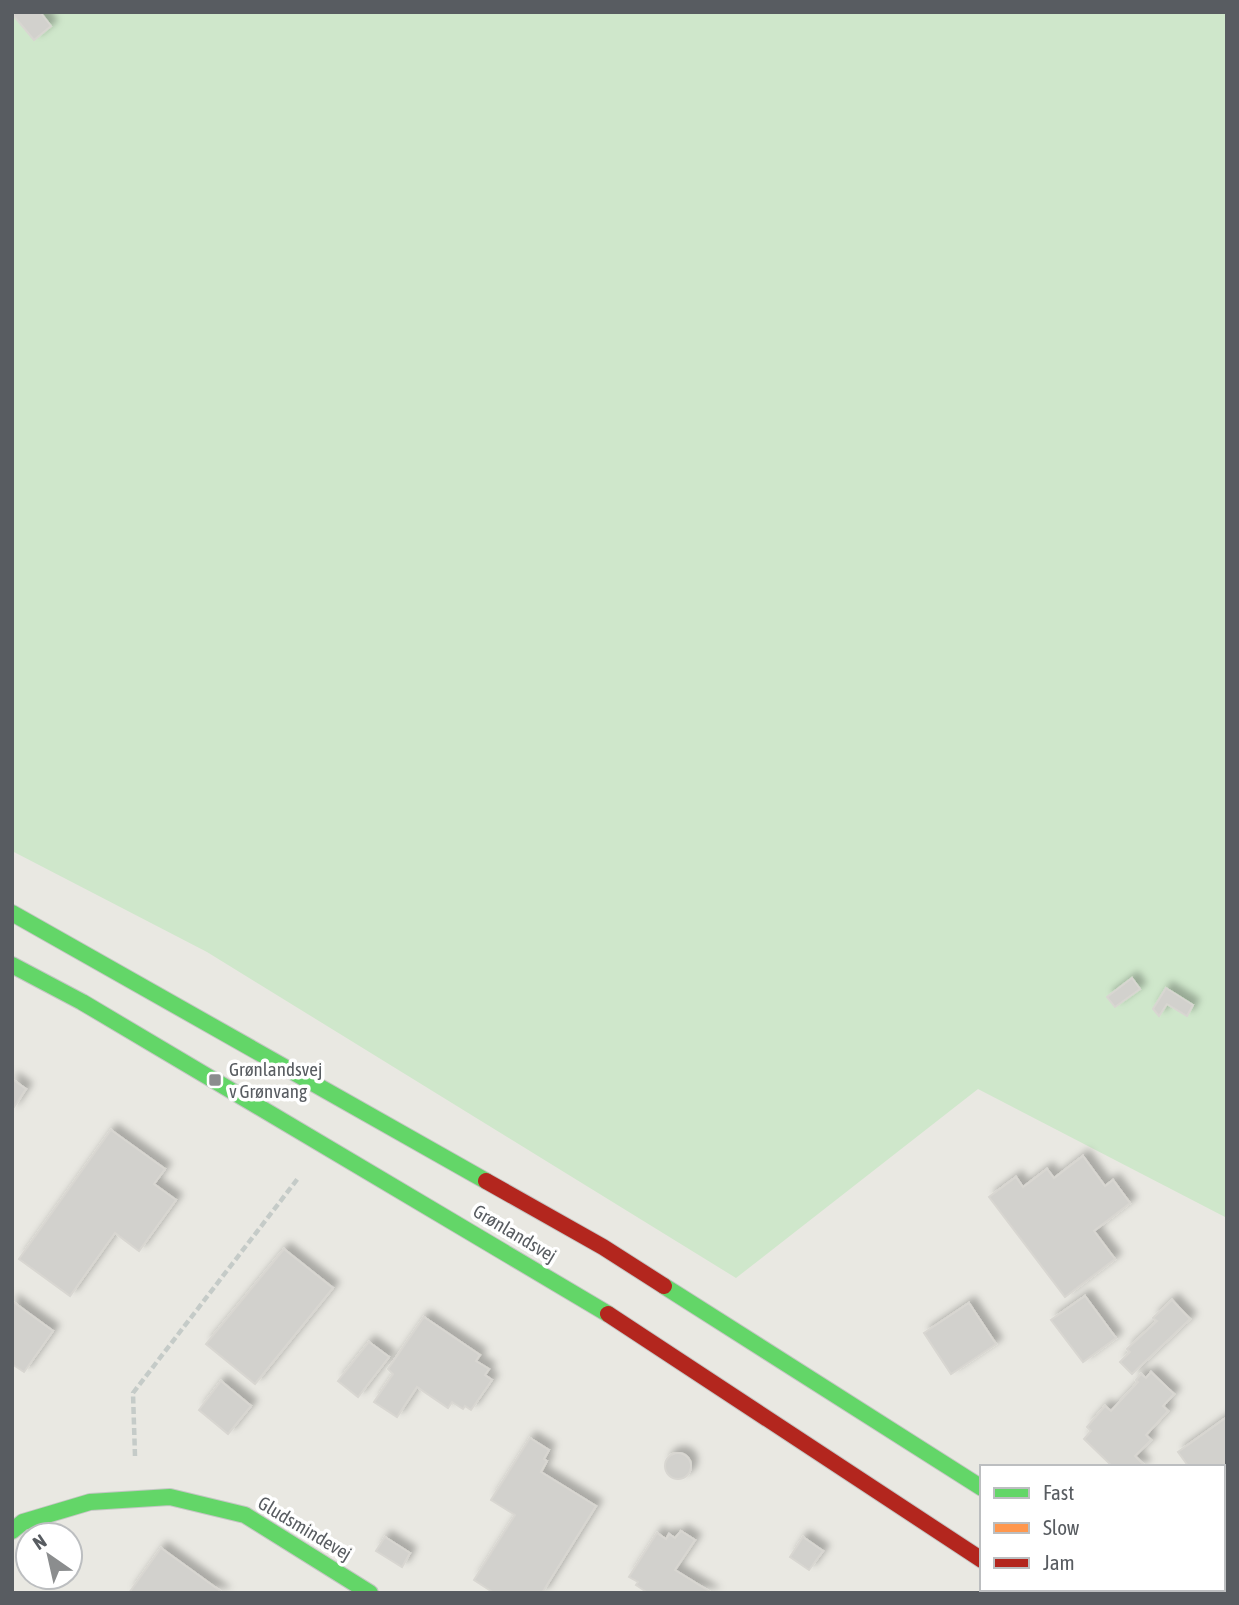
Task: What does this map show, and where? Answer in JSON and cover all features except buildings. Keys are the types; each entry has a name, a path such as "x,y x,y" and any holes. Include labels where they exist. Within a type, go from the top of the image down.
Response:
{"street":[{"name":"Grønlandsvej","path":"12,913 603,1247 980,1487"},
{"name":"Grønlandsvej","path":"12,965 82,1002 579,1295 980,1559"},
{"name":"Gludsmindevej","path":"12,1531 23,1522 90,1502 170,1497 245,1515 370,1593"}],"path":[{"path":"137,1499 133,1393 297,1180 321,1142"}],"green space":[{"path":"12,12 1227,12 1227,1218 978,1089 736,1278 207,952 12,851"}],"traffic: fast":[{"path":"12,913 486,1181"},
{"path":"12,965 82,1002 608,1314"},
{"path":"664,1286 980,1487"},
{"path":"12,1531 23,1522 90,1502 170,1497 245,1515 370,1593"}],"traffic: jam":[{"path":"486,1181 603,1247 664,1286"},
{"path":"608,1314 980,1559"}],"place":[{"name":"Grønlandsvej v Grønvang","path":"215,1080"}]}
